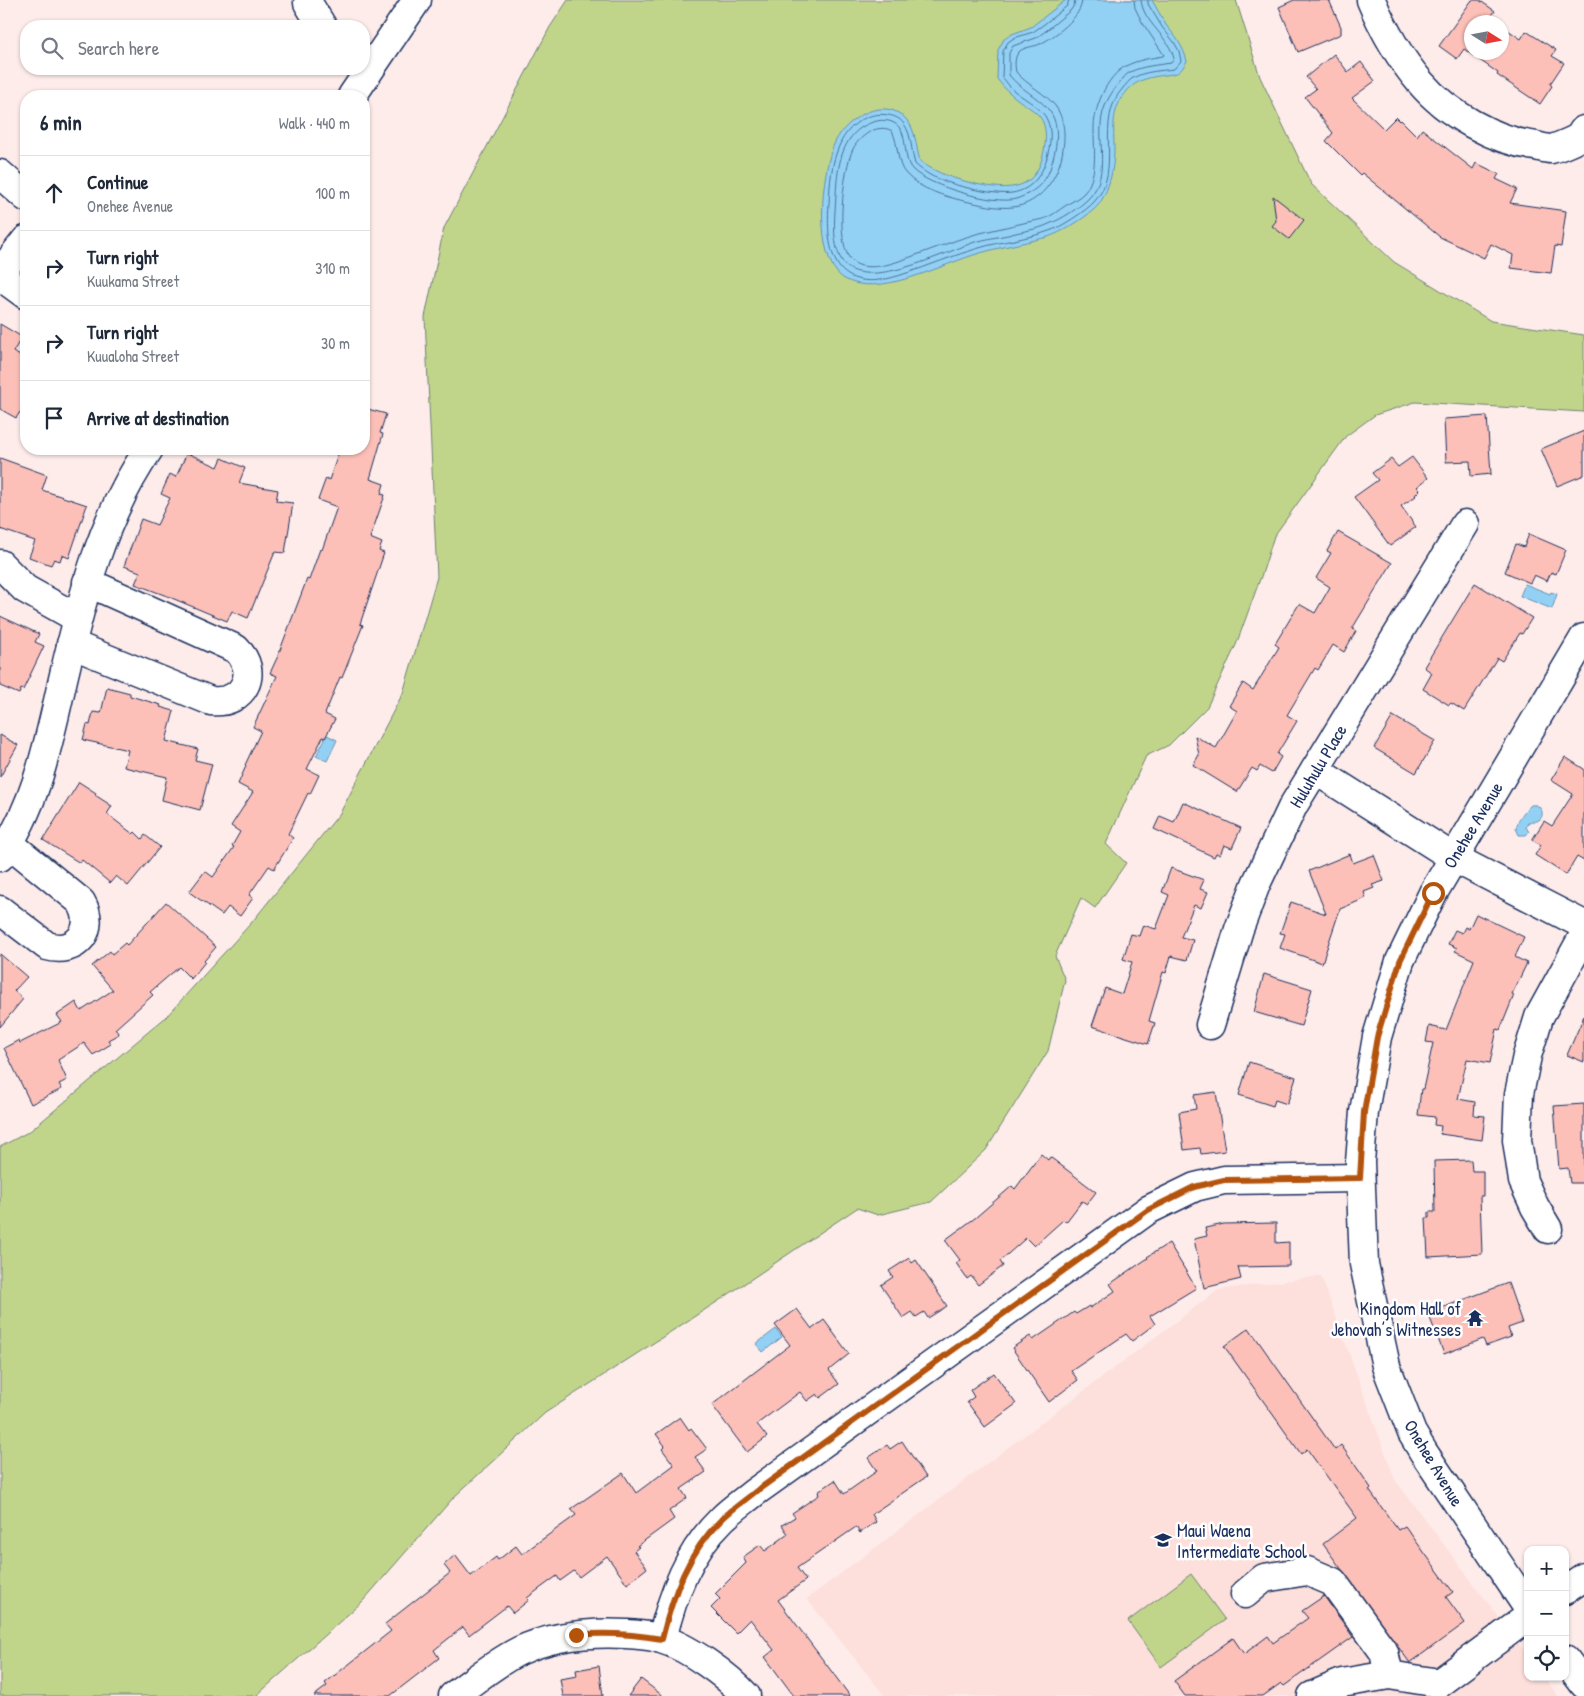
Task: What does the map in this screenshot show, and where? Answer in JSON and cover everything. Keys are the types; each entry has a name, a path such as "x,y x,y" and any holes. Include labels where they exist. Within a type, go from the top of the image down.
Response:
{"street":[{"path":"371,55 417,0"},
{"path":"1371,0 1397,52 1422,84 1440,101 1469,122 1498,137 1525,145 1551,148 1579,137 1584,130"},
{"path":"308,3 318,20"},
{"path":"357,90 363,75"},
{"path":"0,174 20,192"},
{"path":"20,248 0,275 20,290"},
{"path":"0,910 47,946 54,948 62,949 76,943 81,938 87,923 87,916 81,902 3,852 35,789 74,631 97,550 109,520 145,455"},
{"name":"Huluhulu Place","path":"1210,1026 1238,929 1256,884 1293,806 1466,524"},
{"path":"0,564 25,589 74,631 211,701 219,702 235,697 246,684 248,677 245,661 236,649 87,582"},
{"name":"Onehee Avenue","path":"1524,1602 1412,1433 1386,1366 1364,1264 1360,1178 1364,1112 1377,1037 1400,961 1433,893 1584,638"},
{"path":"1315,770 1454,858 1584,925"},
{"path":"1548,1229 1523,1181 1517,1140 1519,1094 1527,1056 1539,1017 1584,935"},
{"path":"662,1639 672,1601 684,1570 699,1546 721,1520 755,1492 1148,1210 1194,1187 1224,1180 1360,1178"},
{"path":"1245,1594 1264,1578 1307,1571 1333,1582 1384,1652 1389,1676"},
{"path":"1569,1587 1584,1577"},
{"path":"1312,1696 1342,1683 1389,1676 1440,1690 1524,1620"},
{"path":"453,1696 499,1662 520,1650 547,1641 576,1635 601,1633 643,1635 662,1639 692,1654 718,1671 746,1696"},
{"path":"1569,1663 1584,1684"}],"shaded area":[{"name":"Maui Waena Intermediate School","path":"1321,1276 1395,1480 1524,1651 1524,1681 1547,1681 1558,1696 885,1696 807,1599 1218,1290"}],"green space":[{"path":"568,0 1236,0 1260,77 1311,184 1394,262 1491,321 1584,335 1584,412 1415,402 1375,415 1346,436 1274,536 1236,645 1207,707 1169,745 1146,756 1106,844 1126,863 1095,908 1081,898 1055,956 1065,980 1048,1051 986,1150 931,1202 878,1215 857,1208 723,1298 545,1413 453,1498 363,1601 256,1696 0,1696 0,1147 30,1131 166,1017 252,922 340,813 403,693 437,577 425,317 444,228 550,27"},
{"path":"1191,1574 1225,1620 1161,1667 1128,1621"}],"water":[{"path":"1066,0 1152,0 1181,46 1187,61 1177,73 1148,78 1137,83 1128,90 1120,101 1114,121 1112,170 1109,184 1100,203 1078,221 1051,236 980,253 911,278 874,285 857,284 843,278 833,268 827,252 822,213 823,192 830,155 841,133 848,125 866,113 877,109 887,109 897,112 906,119 914,133 920,161 940,173 988,186 1010,187 1028,181 1035,174 1040,164 1045,147 1045,129 1037,114 1014,96 997,79 998,50 1004,39 1031,27"},
{"path":"1525,584 1550,594 1551,592 1557,594 1552,609 1520,596"},
{"path":"327,735 337,740 327,761 316,756"},
{"path":"1531,805 1536,805 1541,809 1542,817 1537,821 1528,823 1526,827 1529,832 1526,835 1519,835 1516,828 1517,824"},
{"path":"776,1329 782,1337 763,1352 756,1344"}],"building":[{"path":"1294,0 1329,0 1341,27 1341,34 1298,52 1279,7"},
{"path":"1472,0 1479,0 1495,11 1492,15 1464,15 1464,49 1457,59 1439,46"},
{"path":"1509,31 1521,39 1526,31 1556,50 1552,56 1564,63 1540,104 1497,75 1498,73 1480,60 1509,60"},
{"path":"1334,54 1348,72 1361,62 1375,81 1352,98 1384,129 1396,117 1417,136 1422,129 1473,169 1476,163 1499,174 1496,179 1517,189 1510,203 1566,211 1561,247 1555,246 1551,273 1511,268 1513,255 1491,244 1484,258 1440,237 1362,173 1360,175 1326,141 1333,133 1305,97 1316,89 1306,77"},
{"path":"1273,196 1304,220 1289,239 1272,226 1276,221"},
{"path":"0,324 20,336 20,340 13,352 20,356 20,412 16,418 0,409"},
{"path":"370,410 386,414 380,433 383,434 370,479 384,484 381,494 385,495 370,538 382,543 379,551 384,553 360,624 363,625 325,714 335,719 325,738 323,737 307,769 319,775 288,834 293,838 274,869 269,866 249,895 253,898 240,916 228,907 222,915 189,892 205,871 213,877 234,847 232,846 240,832 231,826 253,792 238,784 261,731 253,727 277,676 270,673 307,579 309,580 320,549 322,550 337,507 318,500 326,478 329,480 338,455 370,455"},
{"path":"1487,416 1491,474 1471,476 1470,461 1446,462 1444,419"},
{"path":"1584,431 1584,475 1557,486 1541,449"},
{"path":"186,455 191,455 218,467 222,458 245,468 239,483 278,490 276,501 293,503 285,553 275,552 248,618 232,611 227,621 135,584 140,572 124,566 141,519 157,525 170,498 161,494 170,474 176,477"},
{"path":"1412,457 1428,478 1417,487 1420,490 1416,496 1401,506 1416,527 1390,546 1354,497 1378,480 1372,473 1391,459 1398,467"},
{"path":"0,458 47,475 42,490 87,505 69,558 62,555 60,561 54,559 51,565 29,557 35,541 0,529"},
{"path":"1338,532 1392,563 1352,629 1356,631 1344,652 1333,645 1318,670 1315,668 1287,715 1297,721 1277,754 1281,757 1272,773 1260,766 1257,771 1252,768 1237,792 1193,765 1199,755 1195,736 1216,748 1237,711 1229,706 1243,683 1253,690 1279,647 1275,644 1299,604 1315,613 1330,587 1316,578 1331,553 1327,551"},
{"path":"1529,534 1566,550 1556,574 1551,572 1547,581 1534,575 1530,583 1505,572 1516,544 1524,547"},
{"path":"1475,583 1532,618 1502,661 1497,658 1464,711 1451,703 1449,705 1423,689 1432,673 1424,667"},
{"path":"0,616 39,634 35,642 44,646 23,690 21,689 19,694 0,686"},
{"path":"107,687 130,693 130,696 174,711 166,741 198,749 195,760 212,764 200,810 162,800 167,777 124,767 128,750 83,740 87,724 90,725 93,712 101,713"},
{"path":"1393,716 1435,741 1416,773 1374,748"},
{"path":"0,735 18,745 0,777"},
{"path":"1565,757 1584,769 1584,861 1577,857 1566,875 1535,855 1541,845 1532,840 1544,821 1552,826 1573,794 1551,780"},
{"path":"79,782 112,806 107,814 133,834 135,832 142,839 145,835 160,847 128,886 116,876 110,883 82,860 80,863 43,840"},
{"path":"1183,802 1241,828 1232,848 1224,845 1220,855 1216,853 1214,857 1154,829 1160,816 1174,822"},
{"path":"1350,854 1353,863 1374,855 1384,881 1372,885 1374,888 1364,892 1366,898 1340,909 1322,963 1280,948 1285,934 1280,933 1291,902 1326,914 1309,871"},
{"path":"1171,868 1204,880 1200,889 1208,892 1201,908 1194,905 1181,937 1193,940 1187,960 1171,956 1166,973 1163,972 1149,1021 1155,1023 1148,1044 1092,1026 1105,988 1122,994 1132,962 1123,959 1131,934 1139,936 1143,925 1156,929 1169,895 1162,892"},
{"path":"166,902 216,947 191,979 179,967 150,992 153,995 115,1029 119,1034 108,1040 111,1044 93,1055 84,1043 58,1060 67,1080 59,1084 62,1089 31,1104 4,1048 19,1040 20,1043 62,1022 57,1015 76,1002 81,1011 113,990 92,966 110,951 112,954 125,943 127,945"},
{"path":"1476,914 1524,937 1515,957 1527,963 1512,994 1514,995 1500,1030 1497,1029 1490,1063 1467,1059 1458,1099 1475,1102 1474,1115 1485,1116 1482,1140 1440,1134 1441,1126 1434,1125 1435,1117 1418,1115 1421,1089 1423,1089 1433,1043 1426,1042 1429,1026 1446,1030 1474,960 1455,951 1457,948 1448,944 1455,930 1462,933 1465,927 1469,929"},
{"path":"0,954 27,977 14,991 23,999 0,1027"},
{"path":"1264,974 1312,989 1301,1026 1254,1012"},
{"path":"1584,1016 1584,1062 1567,1055"},
{"path":"1249,1062 1296,1077 1287,1104 1275,1100 1273,1106 1239,1095"},
{"path":"1216,1092 1225,1151 1201,1154 1200,1148 1184,1150 1179,1112 1196,1109 1194,1095"},
{"path":"1584,1104 1584,1183 1570,1183 1568,1168 1559,1169 1554,1106"},
{"path":"1041,1154 1048,1160 1050,1157 1096,1192 1087,1204 1082,1201 1066,1222 1063,1220 1034,1246 1026,1238 1000,1261 1003,1266 978,1285 971,1276 967,1279 956,1263 960,1260 945,1240 975,1218 1012,1186 1015,1189"},
{"path":"1471,1160 1472,1171 1483,1171 1483,1196 1480,1196 1482,1254 1428,1257 1426,1218 1429,1218 1429,1212 1435,1212 1434,1161"},
{"path":"1276,1223 1276,1243 1289,1242 1289,1266 1238,1267 1241,1279 1204,1288 1194,1239 1207,1236 1205,1228 1224,1224"},
{"path":"1169,1243 1196,1288 1150,1316 1155,1324 1132,1341 1126,1334 1071,1371 1078,1380 1049,1402 1012,1348 1030,1336 1033,1340 1074,1312 1076,1314 1089,1306 1090,1308 1115,1291 1110,1284"},
{"path":"909,1258 912,1263 916,1260 947,1306 928,1318 924,1312 916,1317 912,1312 903,1318 881,1285 893,1277 889,1271"},
{"name":"Kingdom Hall of Jehovah’s Witnesses","path":"1508,1283 1522,1323 1508,1328 1511,1337 1486,1346 1483,1339 1444,1354 1428,1313"},
{"path":"797,1309 812,1329 824,1320 849,1354 829,1370 839,1384 820,1398 817,1394 807,1401 800,1392 757,1424 767,1437 747,1452 712,1405 790,1345 775,1325"},
{"path":"1249,1328 1335,1450 1341,1445 1371,1488 1369,1490 1398,1530 1405,1526 1453,1592 1446,1597 1465,1623 1410,1663 1323,1544 1357,1518 1307,1449 1301,1454 1224,1346"},
{"path":"994,1373 1016,1404 985,1427 967,1402 974,1397 970,1390"},
{"path":"680,1417 689,1430 691,1428 707,1449 695,1457 706,1472 681,1489 687,1498 669,1511 674,1519 637,1546 639,1547 634,1551 647,1568 627,1584 607,1556 579,1577 574,1571 560,1581 557,1576 527,1598 529,1600 513,1613 507,1606 469,1635 463,1627 434,1650 439,1658 390,1696 314,1696 327,1686 325,1683 391,1631 385,1624 450,1573 444,1565 455,1555 471,1576 496,1557 498,1560 516,1546 522,1554 576,1515 571,1509 623,1473 636,1493 674,1465 662,1449 665,1446 656,1434"},
{"path":"902,1441 926,1477 872,1514 876,1522 860,1533 856,1527 797,1568 806,1580 778,1600 850,1696 794,1696 765,1657 774,1650 750,1619 736,1633 711,1608 720,1599 715,1594 746,1563 743,1557 760,1545 765,1551 788,1534 782,1525 795,1517 792,1513 819,1495 818,1492 835,1480 844,1494 877,1471 868,1458 887,1445 890,1449"},
{"path":"1324,1596 1353,1637 1284,1686 1281,1683 1263,1696 1185,1696 1174,1681 1233,1638 1244,1654 1268,1636 1273,1643 1308,1618 1302,1611"},
{"path":"599,1666 603,1696 563,1696 560,1679 577,1676 576,1670"},
{"path":"641,1679 663,1696 628,1696"}],"place":[{"name":"Kingdom Hall of Jehovah’s Witnesses","path":"1475,1318"},
{"name":"Maui Waena Intermediate School","path":"1163,1540"}],"route":[{"path":"576,1635 601,1633 643,1635 662,1639 672,1601 684,1570 699,1546 721,1520 755,1492 1148,1210 1194,1187 1224,1180 1360,1178 1364,1112 1377,1037 1400,961 1433,893"}]}
